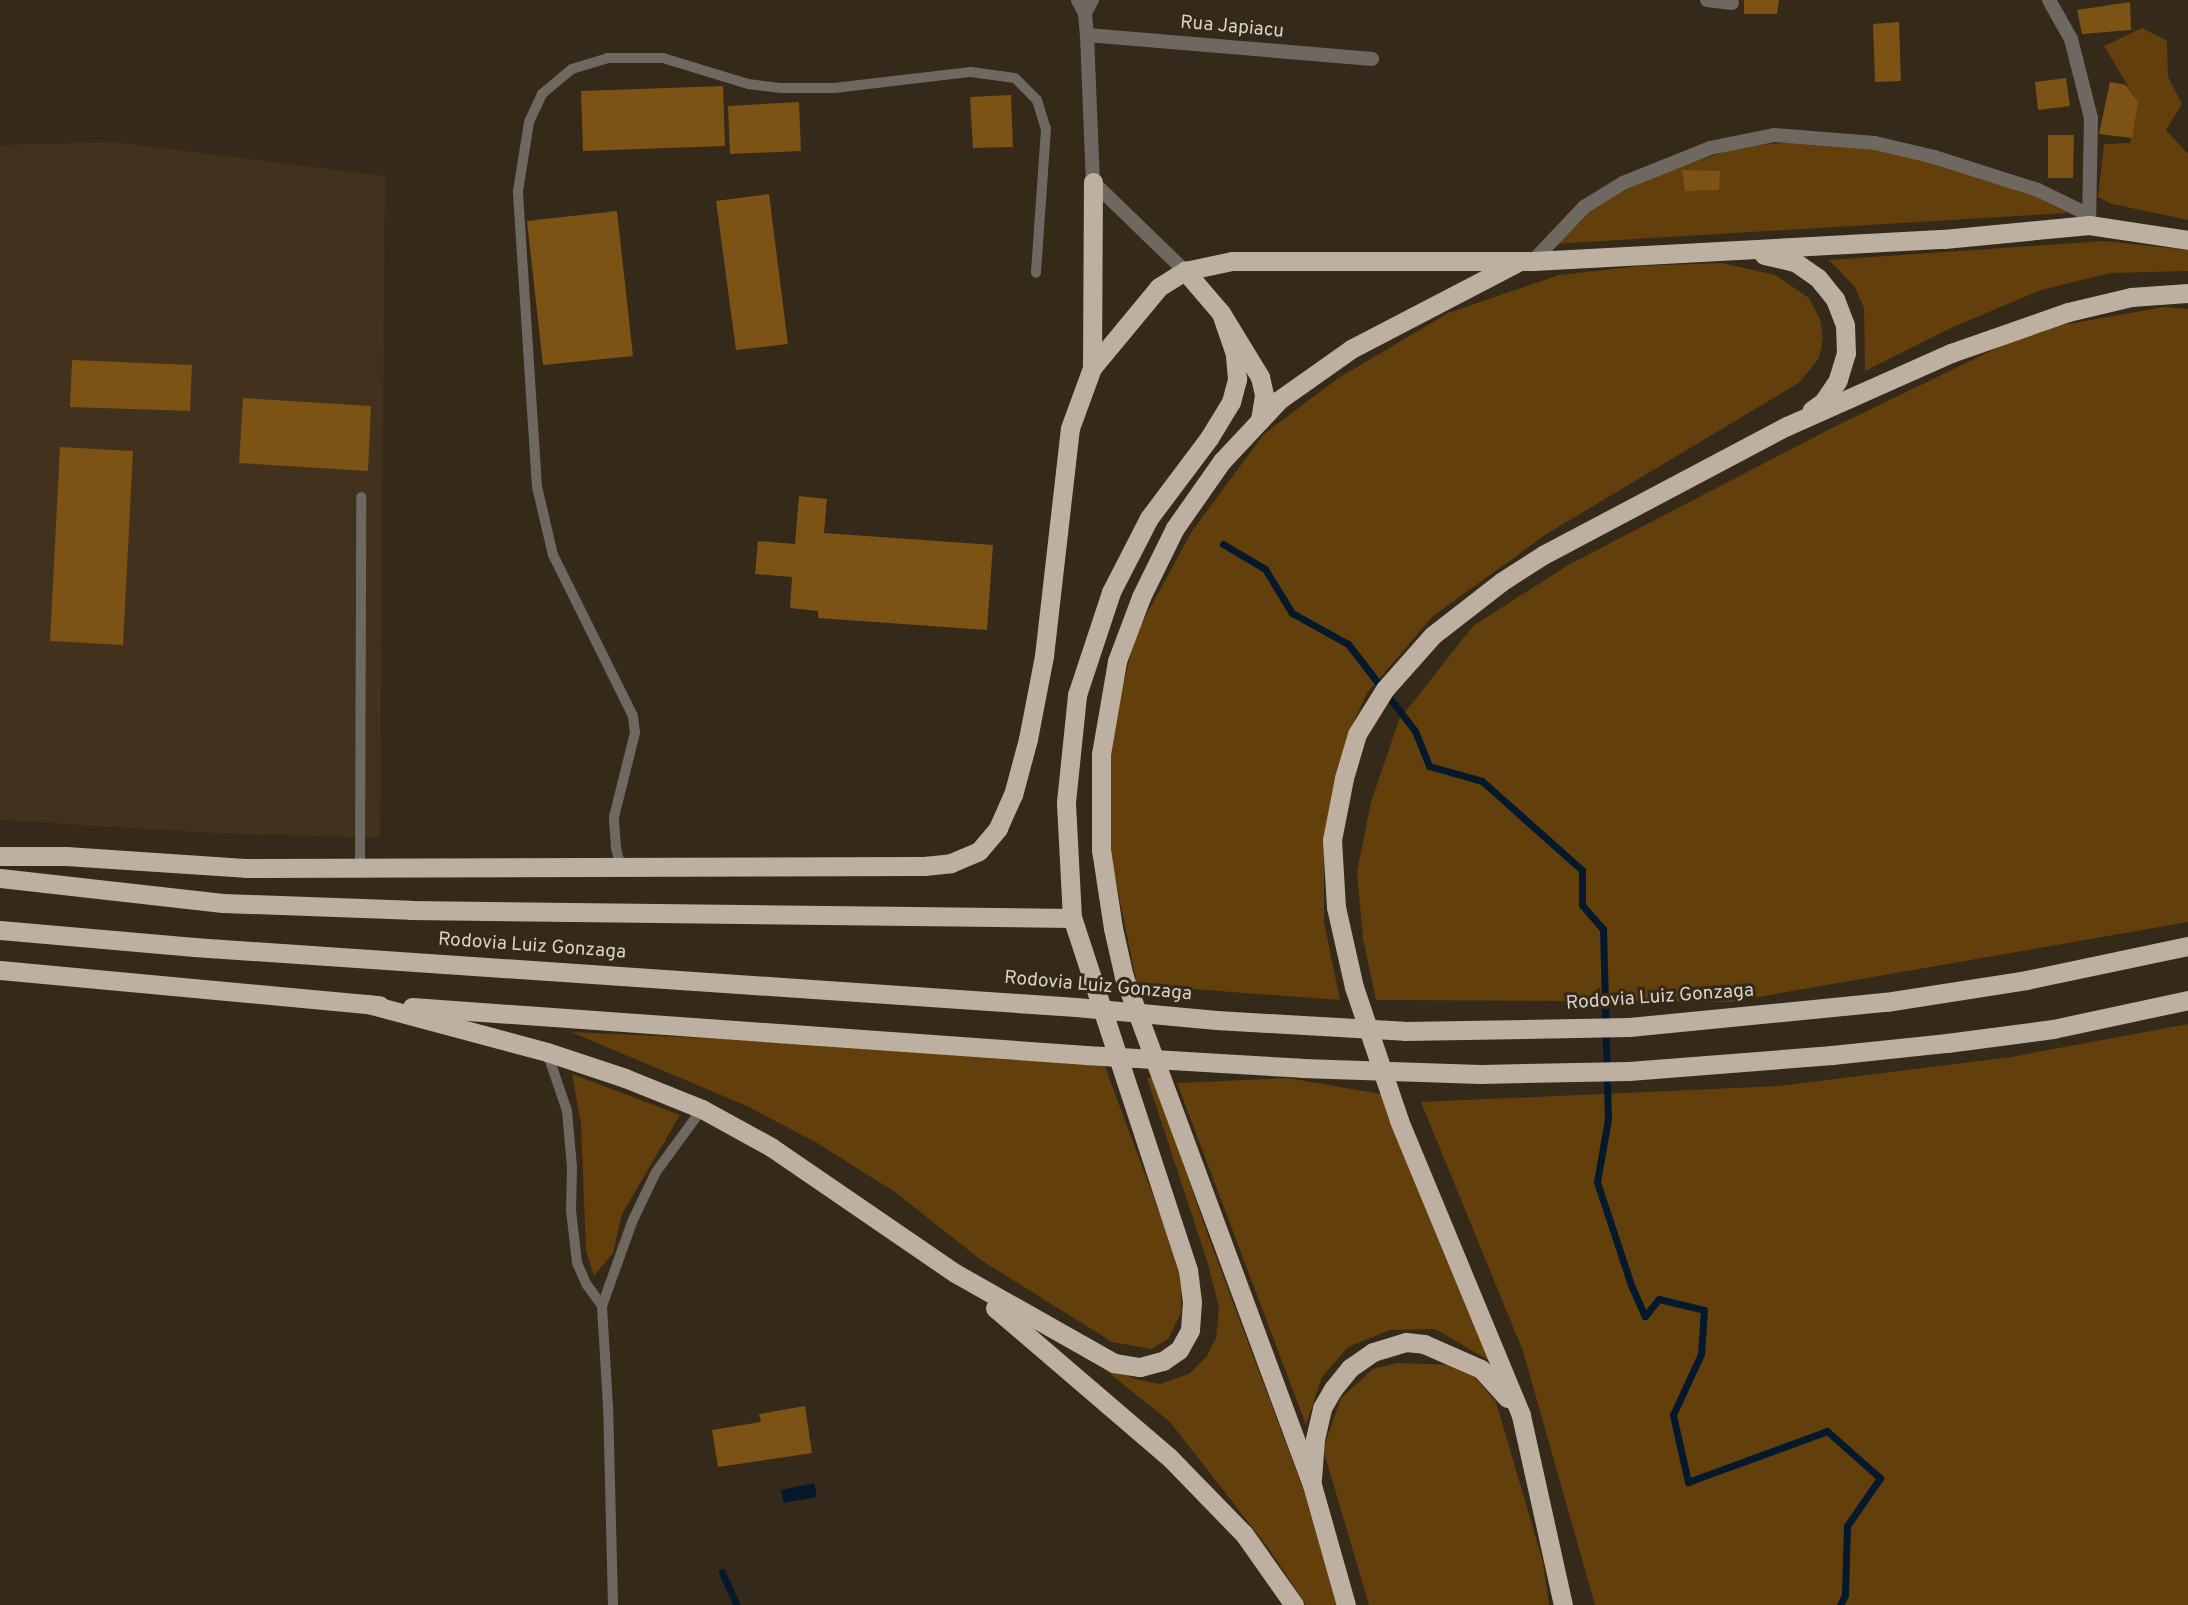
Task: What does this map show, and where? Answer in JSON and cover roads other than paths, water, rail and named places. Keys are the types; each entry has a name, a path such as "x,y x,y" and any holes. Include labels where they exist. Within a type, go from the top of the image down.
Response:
{"highway":[{"path":"1092,368 1093,182"},
{"path":"0,856 66,856 245,868 360,869 923,866 951,863 979,851 1003,817 1028,739 1044,656 1070,428 1092,368 1159,287 1185,271 1232,261 1526,261 1944,239 2089,220 2188,240"},
{"path":"1728,250 1795,262 1818,278 1835,299 1845,325 1846,353 1838,380 1823,402 1787,426"},
{"path":"1346,1605 1312,1485 1124,977 1112,928 1101,849 1101,754 1117,661 1131,623 1175,528 1223,461 1279,400 1351,349 1526,261"},
{"path":"1185,271 1221,313 1260,377 1264,396 1260,421"},
{"path":"1563,1605 1521,1415 1399,1120 1354,987 1336,907 1332,840 1343,778 1357,734 1385,689 1433,635 1501,582 1544,555 1787,426 1951,353 2029,323 2131,297 2188,293"},
{"path":"368,1004 547,1052 625,1077 702,1108 771,1147 955,1273 1114,1363 1140,1367 1163,1361 1179,1350 1189,1330 1192,1302 1188,1270 1072,918 1066,802 1077,695 1111,592 1149,519 1209,439 1231,402 1237,379 1235,354 1221,313"},
{"path":"0,878 236,904 410,910 1072,918"},
{"name":"Rodovia Luiz Gonzaga","path":"0,930 208,948 1404,1031 1629,1027 1886,1002 2026,980 2188,946"},
{"path":"0,970 368,1004 1086,1055 1303,1068 1453,1073 1629,1071 1832,1055 2053,1029 2188,1000"},
{"path":"955,1273 1169,1457 1244,1534 1294,1605"},
{"path":"1312,1485 1315,1439 1322,1408 1350,1368 1373,1352 1392,1345 1424,1344 1481,1369 1521,1415"}],"street":[{"path":"1093,0 1082,7 1087,35 1093,182 1185,271"},
{"path":"1707,0 1732,3"},
{"path":"1526,261 1584,207 1623,183 1710,148 1774,135 1875,143 1934,157 2038,190 2089,220 2091,118 2071,39 2049,0"},
{"name":"Rua Japiacu","path":"1087,35 1372,59"}],"lane":[{"path":"621,867 616,848 614,817 635,733 633,716 553,555 537,486 518,191 530,122 542,94 572,69 607,58 663,58 748,84 782,88 834,88 971,72 1015,78 1037,100 1046,130 1036,273"},
{"path":"360,869 361,498"},
{"path":"547,1052 566,1111 572,1167 571,1210 577,1263 587,1285 602,1306"},
{"path":"613,1605 608,1407 602,1306 632,1222 656,1172 702,1108"}],"water":[{"path":"814,1483 817,1497 784,1503 781,1490"}],"waterway":[{"path":"1223,544 1265,569 1292,613 1348,644 1415,731 1429,766 1482,781 1582,870 1582,905 1603,929 1608,1119 1597,1182 1631,1285 1645,1316 1659,1299 1704,1310 1701,1354 1673,1415 1688,1482 1827,1431 1880,1478 1847,1526 1845,1595 1840,1605"},
{"path":"722,1572 737,1605"}]}
